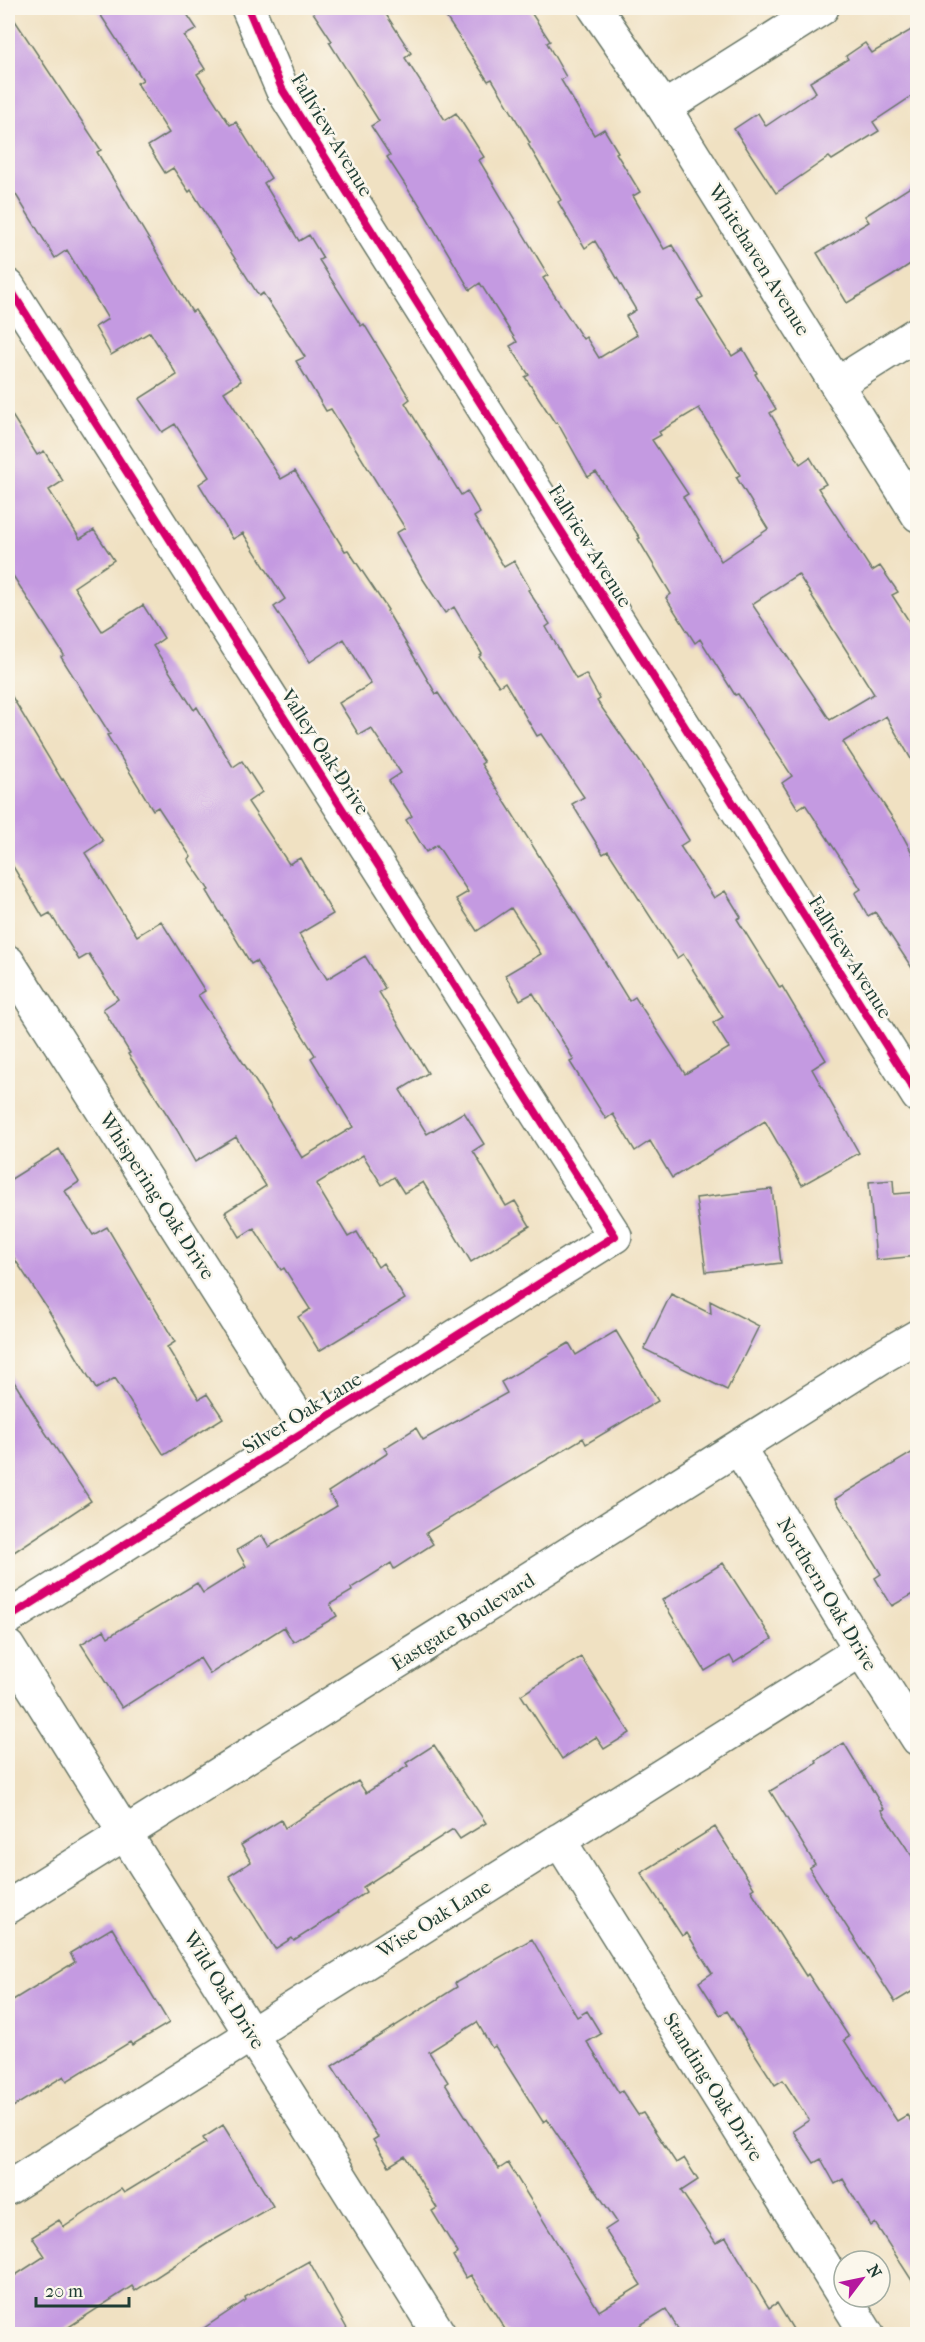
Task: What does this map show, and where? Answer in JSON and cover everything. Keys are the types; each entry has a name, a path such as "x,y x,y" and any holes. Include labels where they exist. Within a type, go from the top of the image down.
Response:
{"street":[{"name":"Fallview Avenue","path":"248,8 282,89 918,1096"},
{"name":"Whitehaven Avenue","path":"595,8 664,108 918,515"},
{"path":"664,108 822,8"},
{"name":"Valley Oak Drive","path":"8,286 615,1236"},
{"path":"837,384 918,333"},
{"name":"Whispering Oak Drive","path":"8,962 306,1430"},
{"name":"Silver Oak Lane","path":"8,1618 615,1236"},
{"name":"Eastgate Boulevard","path":"8,1907 918,1336"},
{"name":"Northern Oak Drive","path":"739,1448 861,1650 918,1739"},
{"name":"Wild Oak Drive","path":"8,1647 439,2334"},
{"name":"Wise Oak Lane","path":"8,2188 861,1650"},
{"name":"Standing Oak Drive","path":"559,1840 867,2334"}],"building":[{"path":"96,8 183,8 197,29 184,36 205,69 197,74 230,125 236,122 271,178 264,183 299,241 309,235 323,258 319,260 361,326 364,324 410,399 405,403 461,495 467,491 480,513 474,517 504,567 514,561 530,589 528,590 550,624 546,627 576,679 586,674 600,699 597,701 643,766 689,840 680,846 714,898 725,891 741,917 737,919 780,988 782,986 826,1060 812,1069 859,1153 802,1185 765,1121 672,1178 650,1141 635,1151 613,1114 606,1119 570,1062 574,1060 533,993 520,1000 505,975 541,954 511,908 477,931 456,899 468,892 437,845 426,852 406,820 412,816 389,781 401,773 371,728 359,735 339,703 371,684 344,639 310,662 274,607 285,599 243,533 233,539 199,484 209,477 175,424 162,432 139,399 177,375 150,332 111,355 95,327 108,319 67,250 55,258 8,182 8,10 101,150 97,152 192,312 195,310 241,381 224,392 281,479 295,471 345,551 348,550 388,610 436,694 438,693 484,762 481,764 629,1001 635,997 685,1074 729,1048 713,1023 723,1017 683,954 677,958 608,851 603,854 572,804 584,797 541,734 537,736 505,682 499,686 479,657 482,654 454,607 445,613 421,576 396,533 405,528 331,409 326,411 296,361 305,357 263,293 259,296 191,190 189,192 173,168 165,173 148,146 169,133 137,83 143,80"},
{"path":"310,8 382,8 411,53 405,58 445,120 456,113 484,157 479,160 548,275 543,278 583,339 586,337 599,358 637,335 626,316 636,310 595,241 585,248 558,202 561,200 528,144 530,143 492,79 488,81 440,8 528,8 550,41 547,43 566,77 561,80 594,135 604,129 618,152 616,153 640,192 633,196 664,249 672,245 703,297 697,300 732,356 743,349 776,409 770,413 800,464 810,457 826,484 818,488 872,571 880,566 898,592 892,595 918,635 918,771 886,716 843,742 897,825 918,864 918,977 875,912 868,916 855,893 861,889 805,804 798,809 782,783 792,776 738,694 735,695 700,639 695,643 666,598 671,594 638,539 640,538 596,472 588,477 557,422 555,423 525,377 529,375 510,346 517,342 480,283 470,290 416,199 387,157 390,155 371,126 379,121 329,42 332,41","holes":["699,408 740,475 736,477 768,529 721,561 683,497 688,494 652,440 661,435 659,432","798,574 874,694 830,720 752,604"]},
{"path":"918,26 918,92 873,122 879,131 832,160 829,157 776,193 734,129 758,113 766,126 816,92 810,82 848,59 846,56 865,43 872,53"},
{"path":"918,182 918,259 847,303 817,253 869,222 865,216"},
{"path":"8,409 37,455 44,451 63,481 49,490 80,539 94,530 114,560 74,587 102,631 143,605 164,638 153,646 194,710 197,707 233,767 242,761 262,792 248,802 289,864 300,858 333,914 299,934 327,979 365,956 385,988 379,992 428,1073 400,1090 427,1134 464,1112 484,1144 473,1151 506,1206 515,1201 530,1226 471,1262 423,1182 404,1193 394,1177 382,1185 363,1155 316,1184 348,1237 357,1232 378,1267 383,1263 405,1299 319,1351 298,1317 310,1309 284,1268 281,1270 254,1228 240,1237 225,1212 266,1186 236,1137 195,1162 103,1009 118,999 89,954 79,960 50,913 43,917 8,858 8,690 62,780 103,841 85,853 137,936 161,921 205,991 198,995 258,1085 302,1158 353,1127 311,1058 315,1055 256,961 251,964 207,891 209,890 188,859 191,857 158,807 153,810 107,735 110,734 61,657 64,655 8,568"},
{"path":"59,1149 79,1182 65,1191 93,1235 107,1227 175,1342 167,1347 199,1399 207,1394 223,1418 164,1455 115,1378 96,1389 8,1249 8,1181"},
{"path":"893,1180 894,1194 918,1192 918,1256 876,1260 869,1182"},
{"path":"772,1189 781,1263 706,1272 696,1198"},
{"path":"671,1294 711,1314 710,1301 759,1326 727,1390 644,1349"},
{"path":"616,1331 658,1401 586,1444 583,1438 426,1533 433,1544 394,1569 391,1563 351,1588 352,1591 330,1604 337,1616 293,1642 284,1627 210,1674 200,1658 122,1708 81,1644 104,1630 108,1637 197,1583 203,1593 246,1566 237,1550 262,1535 269,1547 337,1506 328,1492 388,1453 384,1448 416,1428 423,1440 507,1393 501,1382 569,1343 576,1355"},
{"path":"8,1372 91,1501 8,1556"},
{"path":"918,1449 918,1591 892,1606 875,1578 881,1574 835,1499"},
{"path":"723,1563 772,1639 734,1663 730,1656 705,1671 662,1600"},
{"path":"581,1657 630,1733 604,1749 596,1737 562,1759 521,1695"},
{"path":"844,1743 884,1809 881,1810 918,1865 918,1988 895,2002 809,1868 815,1864 770,1791 817,1763 816,1760"},
{"path":"434,1745 486,1823 460,1839 453,1829 363,1887 366,1892 339,1912 294,1941 292,1938 275,1949 229,1876 251,1862 241,1845 281,1820 285,1828 358,1781 366,1793 408,1766 406,1763"},
{"path":"715,1827 754,1888 751,1890 806,1976 808,1974 849,2037 844,2040 897,2121 907,2115 918,2132 918,2290 875,2223 871,2226 843,2179 835,2184 821,2159 814,2163 793,2131 809,2120 783,2080 775,2085 727,2011 720,2015 699,1982 712,1973 687,1933 682,1936 641,1873"},
{"path":"112,1928 169,2023 132,2045 130,2042 67,2081 64,2076 8,2110 8,2003 75,1962 70,1953"},
{"path":"532,1939 577,2017 587,2011 601,2034 587,2042 619,2093 622,2091 638,2115 643,2113 676,2163 684,2158 698,2180 681,2191 716,2243 726,2237 769,2308 777,2303 796,2334 681,2334 666,2309 626,2334 508,2334 471,2275 466,2278 453,2256 458,2253 432,2211 437,2208 405,2156 389,2166 373,2140 378,2137 332,2066 457,1987 455,1983","holes":["477,2022 492,2048 495,2046 543,2122 547,2119 617,2222 605,2230 641,2285 599,2311 508,2163 499,2169 445,2084 448,2082 429,2052"]},
{"path":"223,2125 273,2206 207,2244 135,2291 132,2286 58,2334 8,2334 8,2280 45,2256 32,2237 59,2220 64,2227 121,2189 124,2193 206,2143 203,2138"},
{"path":"309,2261 350,2334 195,2334 246,2300 245,2297"}],"cycle path":[{"path":"248,8 282,89 918,1096"},
{"path":"8,286 615,1236 8,1618"}]}
